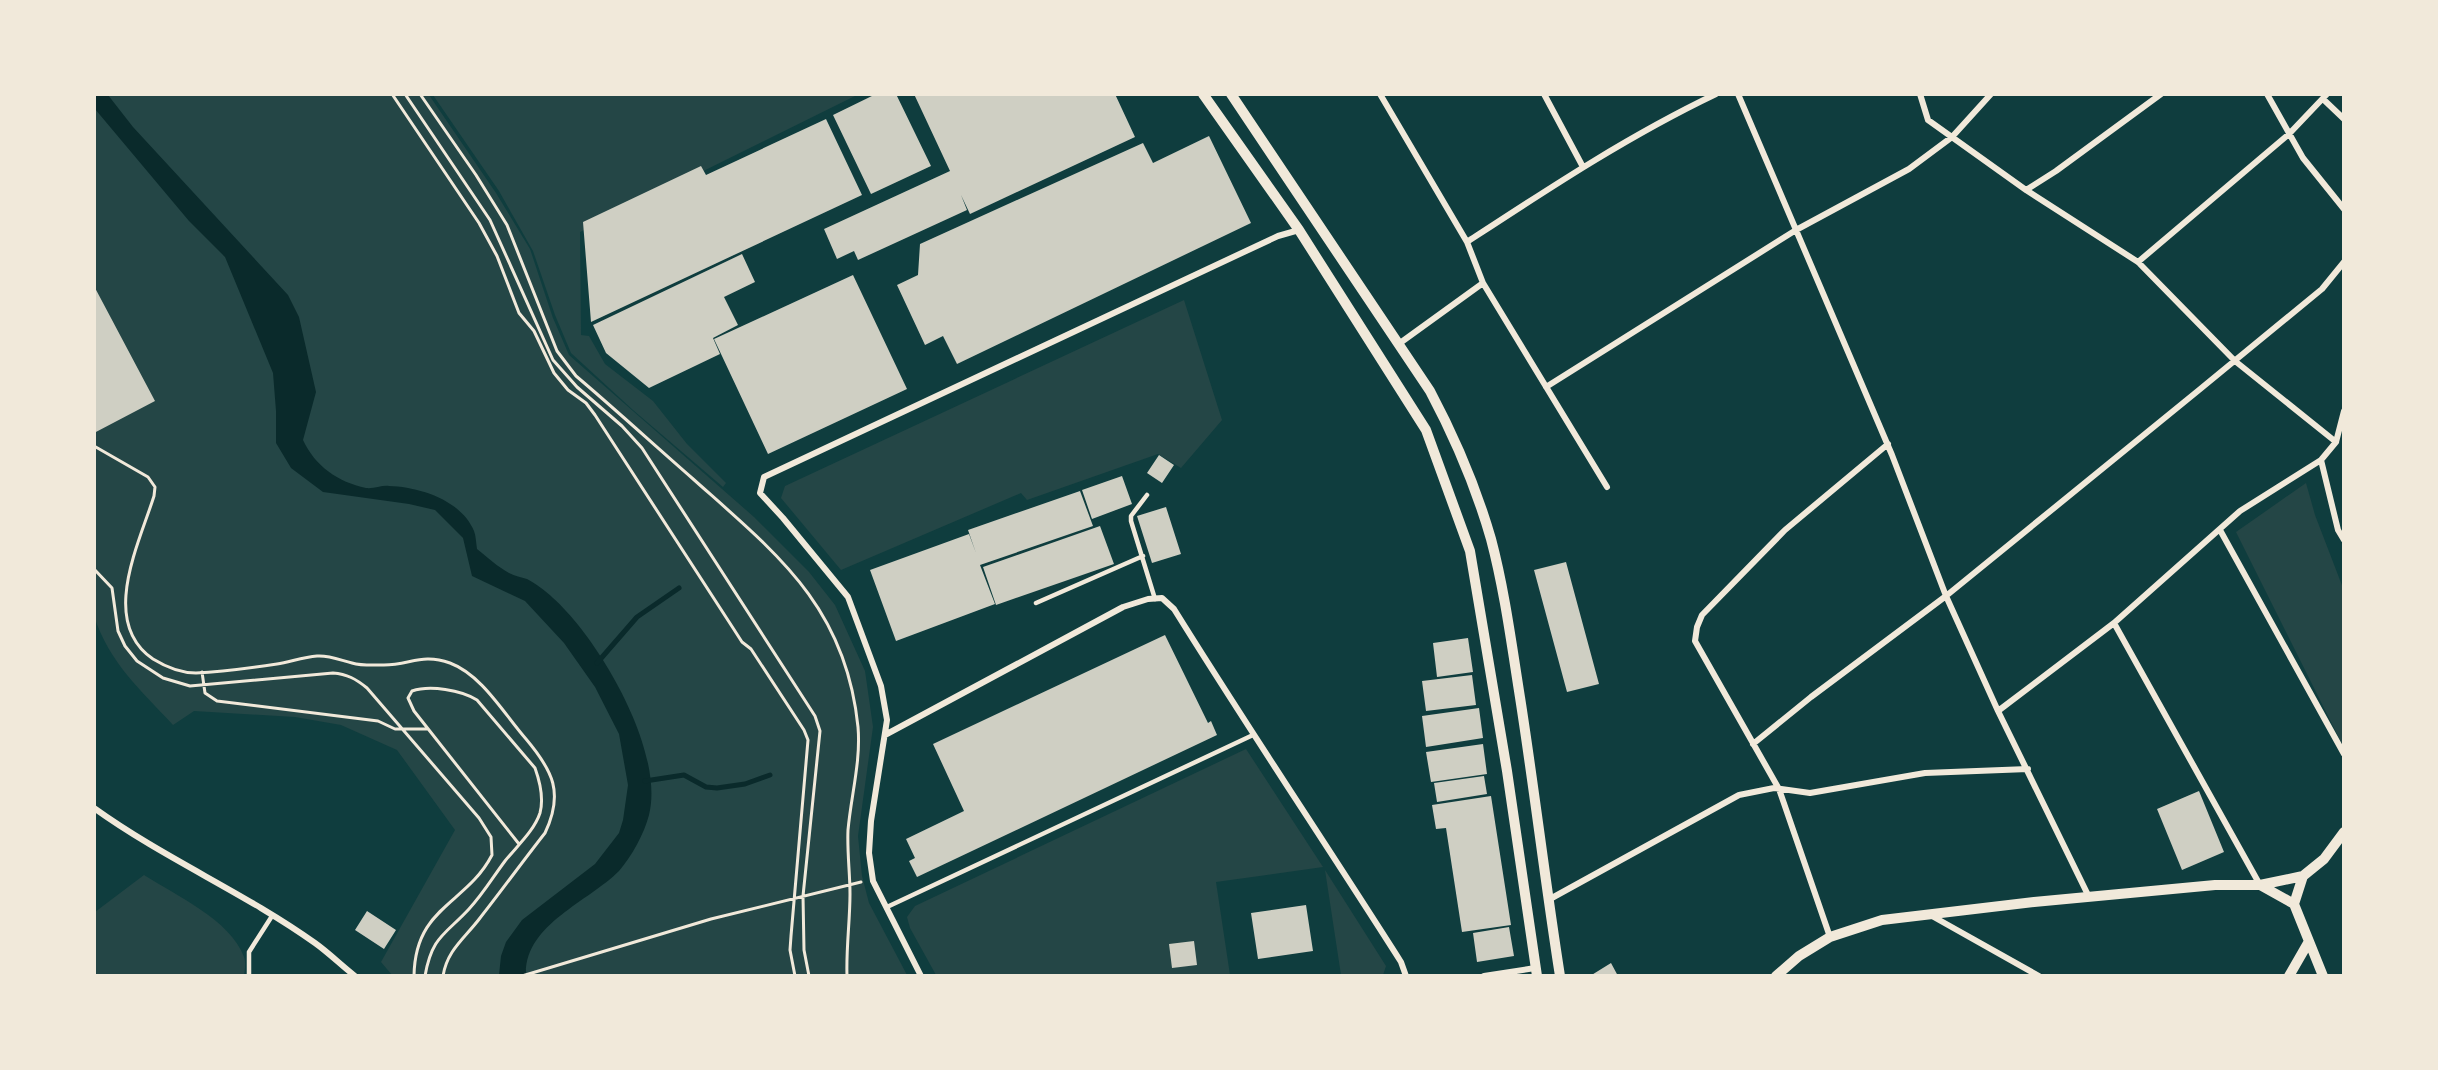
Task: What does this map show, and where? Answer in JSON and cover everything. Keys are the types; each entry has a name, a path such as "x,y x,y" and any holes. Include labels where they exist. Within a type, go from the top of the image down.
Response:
{"street":[{"path":"1203,94 1299,230 1426,430 1470,551 1507,771 1536,972 1484,975"},
{"path":"1231,94 1400,343 1430,391 1453,435 1490,537 1512,643 1560,975"},
{"path":"1380,94 1467,242 1483,283 1608,487"},
{"path":"1544,94 1583,167"},
{"path":"1467,242 1583,167 1664,119 1716,94"},
{"path":"1738,94 1888,444 1946,596 1998,711 2089,897"},
{"path":"1920,94 1928,120 2026,190 2138,262 2235,361 2336,442"},
{"path":"1546,387 1796,230 1909,169 1952,137 1991,94"},
{"path":"2026,190 2056,171 2161,94"},
{"path":"2267,94 2303,158 2343,209"},
{"path":"2138,262 2289,134 2325,97 2343,119"},
{"path":"921,975 873,881 869,853 871,821 887,720 881,686 848,597 760,493 764,477 1278,236 1299,230"},
{"path":"1754,744 1811,697 1946,596 2235,361 2322,289 2343,262"},
{"path":"1400,343 1483,283"},
{"path":"1998,711 2114,623 2240,511 2321,460 2336,442 2343,411"},
{"path":"1830,937 1779,789 1695,641 1696,627 1702,615 1785,530 1888,444"},
{"path":"2321,460 2338,530 2343,540"},
{"path":"2220,530 2343,754"},
{"path":"885,735 1123,608 1162,598 1174,609 1253,735 1354,887 1401,962 1406,975"},
{"path":"2114,623 2260,885 2294,904"},
{"path":"1550,899 1739,795 1779,789 1810,793 1925,773 2028,769"},
{"path":"94,808 133,836 315,943 355,975"},
{"path":"1776,975 1799,956 1830,937 1882,920 2215,885 2260,885 2303,876 2324,859 2343,832"},
{"path":"2303,876 2294,904 2323,975"},
{"path":"1931,915 2039,975"},
{"path":"2289,975 2308,943"}],"lane":[{"path":"1146,495 1131,516 1131,521 1155,598"},
{"path":"1036,603 1143,556"},
{"path":"887,907 1253,735"},
{"path":"249,975 249,952 272,916"}],"path":[{"path":"392,94 479,223 497,256 519,314 534,331 554,373 568,390 586,403 595,415 742,642 751,649 804,730 808,740 790,950 795,975"},
{"path":"405,94 490,220 553,360 577,387 622,426 642,448 815,716 820,731 803,896 804,950 809,975"},
{"path":"420,94 476,175 507,225 557,351 565,363 576,376 769,548 806,587 839,646 847,671 858,728 857,763 848,839 850,884 847,975"},
{"path":"94,447 148,477 155,487 126,584 128,624 131,635 139,646 162,664 192,673 278,664 315,656 327,656 354,664 368,665 387,665 431,658 466,671 533,748 549,771 555,785 553,816 545,833 477,921 454,946 445,963 442,975"},
{"path":"94,569 112,588 118,631 131,654 147,669 163,678 190,686 280,677 344,674 356,679 367,688 478,818 491,837 493,846 489,861 424,929 414,961 414,975"},
{"path":"202,672 205,693 217,701 378,721 394,729 428,729"},
{"path":"425,975 433,947 445,931 473,905 532,827 540,812 540,782 535,768 477,700 468,694 420,689 412,691 408,698 409,703 519,844"},
{"path":"522,975 711,918 850,884"}],"shaded area":[{"path":"94,95 429,95 496,193 530,249 553,318 569,355 754,517 809,572 835,605 865,671 873,727 858,836 862,876 869,903 907,975 392,975 381,962 455,830 397,750 341,725 295,717 194,711 173,725 117,662 94,616"},
{"path":"94,95 108,95 133,127 288,295 299,317 316,392 303,440 314,458 328,472 346,482 366,488 386,486 414,489 450,503 468,520 476,537 477,549 505,571 527,579 540,587 571,616 590,640 624,698 638,729 647,760 651,789 647,822 637,844 619,871 546,928 535,942 528,957 526,975 499,975 501,956 506,942 522,920 595,864 619,833 628,785 619,734 595,687 564,643 525,601 472,576 463,538 435,510 323,492 291,468 276,443 273,373 225,257 189,221 95,109"},
{"path":"433,95 857,95 580,232 581,335 589,336 605,364 653,401 687,444 726,483 723,487 571,353 533,251 499,191"},
{"path":"1184,300 1222,420 1181,468 1158,454 1027,500 1021,493 841,570 781,498 785,486"},
{"path":"2306,483 2315,515 2343,588 2343,746 2236,532"},
{"path":"1246,749 1323,867 1216,882 1230,975 936,975 910,928 907,917 915,906"},
{"path":"1325,870 1386,966 1383,975 1341,975"},
{"path":"144,875 201,910 227,931 244,957 244,975 95,975 95,912"}],"building":[{"path":"876,94 896,94 931,166 871,194 833,115"},
{"path":"914,94 1115,94 1135,137 970,214 961,195 967,210 858,260 854,251 837,259 824,229 950,171"},
{"path":"826,119 862,195 591,322 583,222 701,166 706,175"},
{"path":"1209,136 1251,223 957,364 943,336 925,345 897,285 918,275 920,244 1143,143 1153,163"},
{"path":"742,254 755,282 724,297 738,325 713,338 720,354 649,388 606,353 593,325"},
{"path":"853,275 907,389 768,454 714,339"},
{"path":"94,286 155,401 94,433"},
{"path":"1159,455 1174,465 1162,483 1147,473"},
{"path":"1122,476 1132,504 1092,519 1082,490"},
{"path":"1080,491 1093,526 980,565 995,604 896,641 870,570 969,534 976,553 968,530"},
{"path":"1166,507 1181,554 1152,563 1137,516"},
{"path":"1100,526 1114,564 996,605 983,567"},
{"path":"1566,562 1599,684 1567,692 1534,570"},
{"path":"1165,635 1208,723 1211,721 1217,735 917,877 909,861 915,858 906,839 964,811 933,744"},
{"path":"1468,638 1473,672 1437,677 1433,643"},
{"path":"1472,675 1476,705 1426,711 1422,681"},
{"path":"1479,708 1483,738 1426,747 1422,716"},
{"path":"1483,744 1487,774 1431,782 1426,752"},
{"path":"1484,776 1487,794 1437,802 1434,783"},
{"path":"2199,791 2224,852 2182,870 2157,809"},
{"path":"1491,796 1511,925 1462,932 1446,828 1436,829 1432,805"},
{"path":"1306,905 1313,951 1258,959 1251,913"},
{"path":"367,911 396,930 384,949 355,930"},
{"path":"1509,927 1514,956 1477,962 1473,933"},
{"path":"1194,941 1197,965 1172,968 1169,944"},
{"path":"1611,963 1618,976 1590,976"}],"waterway":[{"path":"597,663 637,617 679,588"},
{"path":"645,781 684,775 706,787 717,788 745,784 770,775"}]}
